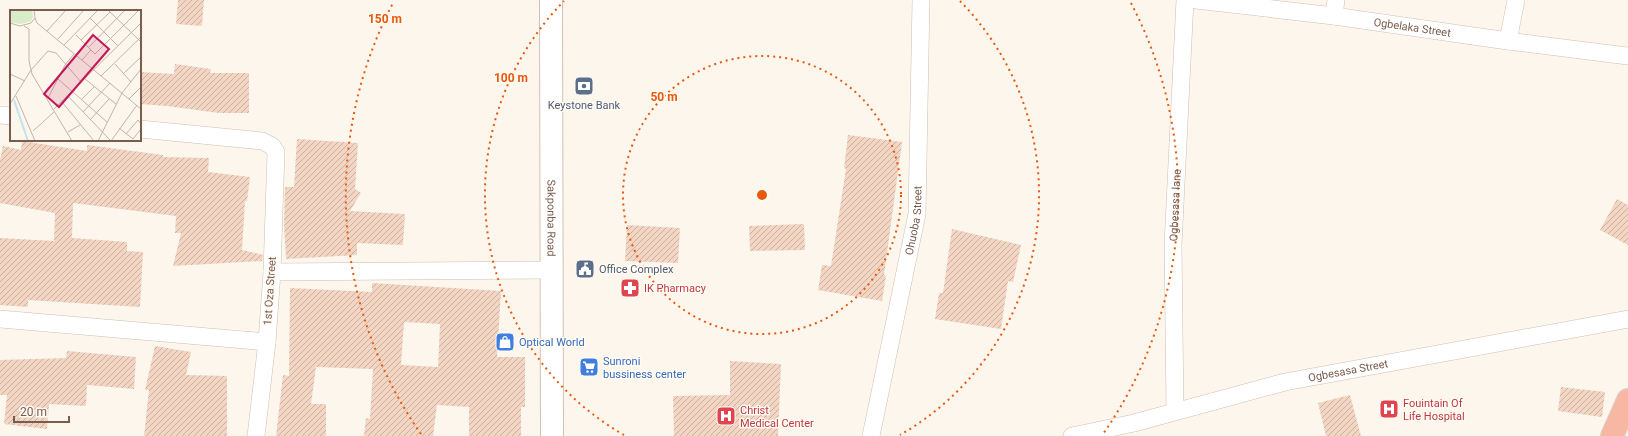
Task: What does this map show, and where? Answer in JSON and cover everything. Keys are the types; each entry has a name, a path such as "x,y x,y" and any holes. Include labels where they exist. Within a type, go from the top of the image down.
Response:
{"highway":[{"path":"1612,436 1628,400"}],"main road":[{"name":"Sakponba Road","path":"551,0 552,436"}],"street":[{"name":"Ohuoba Street","path":"871,436 917,214 921,0"},
{"name":"Ogbesasa lane","path":"1174,411 1173,245 1185,0"},
{"name":"Ogbelaka Street","path":"1196,0 1335,8 1508,41 1628,56"},
{"path":"1508,41 1516,0"},
{"path":"0,115 10,116"},
{"name":"1st Oza Street","path":"141,129 262,141 272,146 276,152 272,272 267,342 256,436"},
{"path":"272,272 552,270"},
{"path":"0,319 267,342"},
{"name":"Ogbesasa Street","path":"1072,436 1135,430 1174,411 1285,382 1628,319"}],"building":[{"path":"178,0 204,0 202,26 176,24"},
{"path":"175,64 211,69 210,73 249,73 249,113 219,113 141,104 141,72 174,74"},
{"path":"848,135 902,142 884,275 886,276 882,301 818,290 822,265 831,266 846,169 844,168"},
{"path":"297,139 358,143 355,189 361,193 350,211 405,214 403,245 357,243 357,255 286,259 284,223 285,187 294,187"},
{"path":"22,141 87,151 87,145 163,155 163,157 209,158 208,172 250,177 247,201 245,201 242,250 263,255 262,261 173,266 181,233 175,233 176,216 73,203 72,238 127,242 127,251 143,252 140,307 28,300 28,307 0,305 0,238 54,241 55,213 0,203 0,160 3,146 21,150"},
{"path":"1617,199 1628,205 1628,245 1600,230"},
{"path":"804,224 805,250 750,251 749,226"},
{"path":"627,225 680,228 678,263 625,261"},
{"path":"952,229 1021,245 1013,282 1008,281 1001,329 935,319 939,293 943,293"},
{"path":"372,283 501,291 497,357 525,357 525,407 521,407 521,436 469,436 469,407 437,405 433,436 364,436 366,418 370,419 373,369 316,367 311,404 326,404 326,436 276,436 283,375 289,376 290,288 372,292","holes":["404,322 440,324 438,367 401,365"]},
{"path":"155,346 191,352 186,375 227,376 227,436 144,436 149,390 145,390"},
{"path":"67,351 136,357 134,389 87,385 86,406 49,404 47,429 4,424 7,395 0,395 0,360 66,358"},
{"name":"Christ Medical Center","path":"730,361 781,364 778,436 674,436 673,396 730,395"},
{"path":"1561,387 1605,392 1602,417 1558,411"},
{"path":"1350,395 1361,436 1326,436 1318,403"}],"place":[{"name":"Keystone Bank","path":"584,86"},
{"name":"Office Complex","path":"585,269"},
{"name":"IK Pharmacy","path":"630,288"},
{"name":"Optical World","path":"505,342"},
{"name":"Sunroni bussiness center","path":"589,367"},
{"name":"Fouintain Of Life Hospital","path":"1389,409"},
{"name":"Christ Medical Center","path":"726,416"}]}
